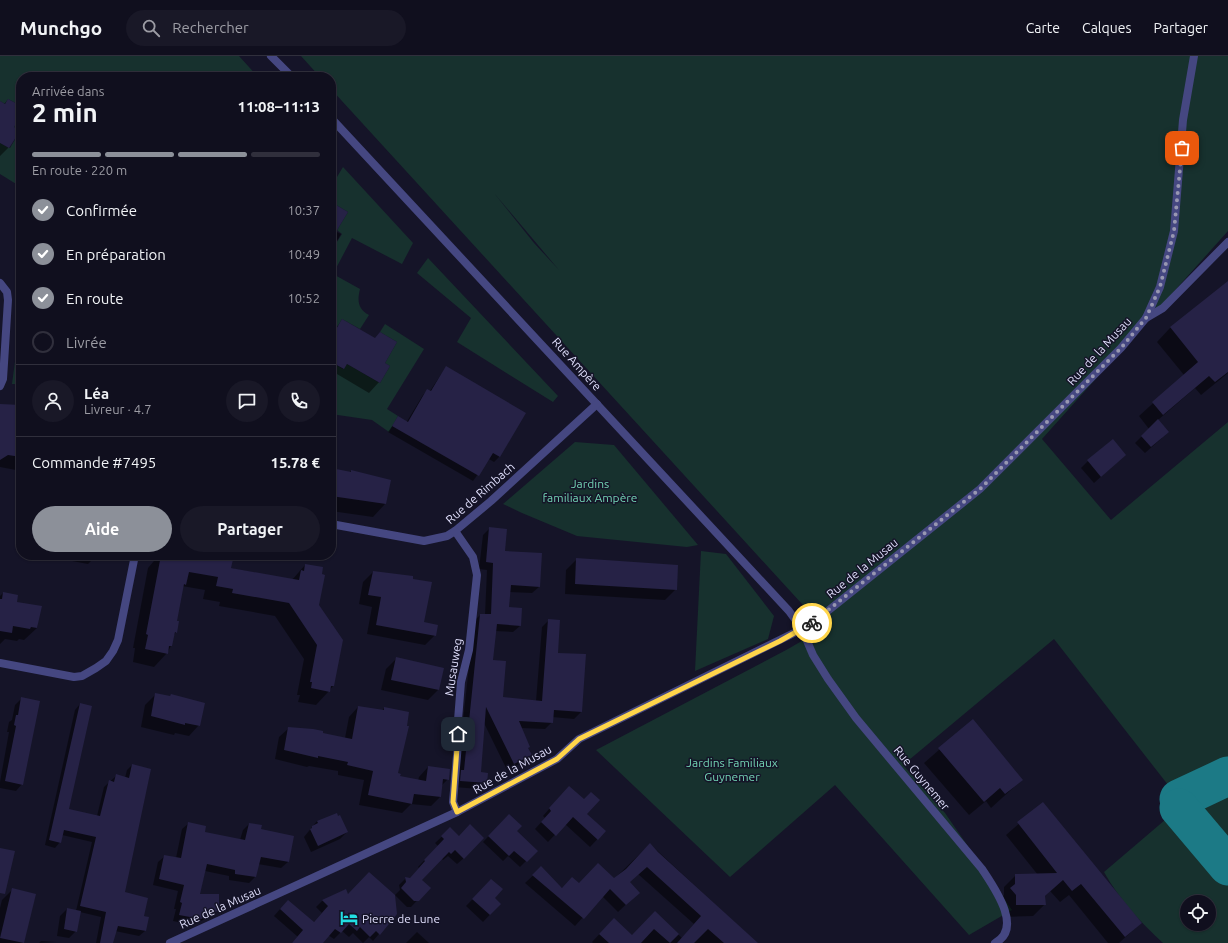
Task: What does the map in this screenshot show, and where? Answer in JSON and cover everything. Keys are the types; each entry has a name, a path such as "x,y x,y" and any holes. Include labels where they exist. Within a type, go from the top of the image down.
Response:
{"street":[{"path":"271,56 287,72"},
{"name":"Rue de la Musau","path":"170,943 457,812 557,759 579,739 802,629 824,614 980,489 1121,348 1146,318 1160,287 1174,231 1183,120 1194,56"},
{"name":"Rue Ampère","path":"336,123 789,611 802,629"},
{"path":"1146,318 1163,308 1228,242"},
{"path":"0,283 7,292 8,300 3,379 0,386"},
{"name":"Rue de Rimbach","path":"336,525 424,541 440,539 455,531 491,501 597,404"},
{"name":"Musauweg","path":"455,531 473,557 477,575 469,650 461,682 458,713 458,744 453,802 457,812"},
{"path":"0,663 74,677 82,676 106,661 118,640 134,560"},
{"name":"Rue Guynemer","path":"802,629 813,655 856,718 982,869 1006,910 1006,928 1003,936 995,943"}],"green space":[{"path":"0,56 239,56 253,72 16,72 16,103 8,99 5,104 0,101"},
{"name":"Jardins Familiaux Guynemer","path":"301,56 1228,56 1228,231 1042,439 1111,520 1228,422 1228,943 1163,943 1130,910 1116,892 1104,872 1179,808 1179,799 1054,639 903,765 945,813 1012,910 969,935 835,785 730,877 596,750 788,649 824,628 336,94 336,72 315,72","holes":["494,193 559,270 534,243"]},
{"path":"16,138 16,184 0,174 0,143 10,148"},
{"path":"343,167 413,243 402,264 352,238 336,268 336,243 342,234 337,230 348,212 336,205 336,179"},
{"path":"428,258 558,396 553,402 457,342 471,318 417,273"},
{"path":"336,276 360,289 359,304 365,313 369,315 360,329 342,319 336,329"},
{"path":"385,324 424,349 387,409 398,416 389,432 372,420 336,415 336,365 343,369 347,364 380,383 390,366 385,363 397,342 380,332"},
{"path":"16,354 16,384 12,384"},
{"name":"Jardins familiaux Ampère","path":"575,442 614,445 698,545 687,547 577,536 503,504"},
{"path":"701,551 726,554 774,616 768,639 695,671"}],"building":[{"path":"8,99 16,103 16,124 14,127 16,128 16,137 9,148 0,143 0,101 5,104"},
{"path":"336,205 348,212 336,232"},
{"path":"1228,281 1228,372 1215,382 1209,376 1163,415 1152,402 1198,362 1170,327"},
{"path":"342,319 375,338 380,332 397,342 385,363 390,366 380,383 347,364 344,369 336,365 336,329"},
{"path":"446,366 526,413 500,457 493,453 479,476 392,426 398,416 408,422 427,389 431,391"},
{"path":"0,404 16,405 16,456 8,455 0,460"},
{"path":"1158,419 1169,432 1151,447 1141,436"},
{"path":"1113,439 1126,455 1101,477 1087,460"},
{"path":"336,469 351,472 351,470 391,480 386,504 336,497"},
{"path":"489,527 507,529 505,551 542,553 540,587 511,585 509,607 522,608 521,626 497,624 493,660 506,661 503,697 542,701 548,619 560,620 558,653 586,654 582,712 554,710 553,723 519,721 530,747 528,748 532,755 514,764 486,707 481,772 488,773 487,783 460,781 461,770 464,770 480,614 491,614 493,563 486,562"},
{"path":"576,558 678,565 677,590 575,584"},
{"path":"160,560 233,560 231,568 299,580 301,570 304,571 305,564 323,567 322,574 325,575 319,605 343,640 334,686 331,686 330,692 311,688 312,682 310,682 317,645 289,603 232,593 233,589 216,586 218,577 189,572 186,585 184,584 177,621 179,621 177,633 175,632 172,646 169,646 168,654 145,649 148,635 146,634"},
{"path":"373,571 413,576 413,579 432,582 424,622 438,625 436,636 376,625 381,597 368,595"},
{"path":"3,592 18,595 17,602 42,606 37,628 31,627 30,629 13,626 12,633 0,631 0,599 2,599"},
{"path":"396,657 444,668 439,690 391,680"},
{"path":"155,693 170,696 171,694 205,703 200,726 185,723 185,725 151,716"},
{"path":"21,697 40,701 23,785 5,781 16,726 14,725 16,715 18,715"},
{"path":"80,703 92,706 69,809 100,816 109,780 114,782 116,774 129,778 132,764 151,769 125,892 148,898 144,916 149,917 146,931 118,926 113,943 100,943 106,912 80,906 96,837 64,830 61,843 49,840"},
{"path":"358,706 384,710 384,707 409,712 407,726 409,726 398,773 401,774 400,776 426,781 428,766 450,769 449,780 443,779 441,797 414,794 412,804 368,795 373,771 347,765 348,762 318,756 318,758 284,750 288,727 313,729 323,731 323,733 352,739"},
{"path":"973,719 1023,780 1005,794 1000,788 984,802 938,748"},
{"path":"569,786 584,799 591,792 600,800 587,814 606,831 598,840 573,817 556,836 541,822 551,811 549,808"},
{"path":"1043,802 1142,923 1125,937 1081,884 1072,891 1063,880 1045,896 1046,905 1016,905 1016,895 1010,888 1015,884 1015,874 1057,873 1017,822"},
{"path":"337,813 338,816 340,815 348,832 318,846 310,829 318,823 317,821"},
{"path":"509,814 522,826 517,831 538,851 527,862 514,851 509,856 488,836"},
{"path":"188,822 206,826 205,832 245,840 249,823 262,825 261,829 294,836 289,862 261,857 256,877 235,874 235,870 207,864 200,894 219,894 219,910 201,919 179,915 184,885 159,879 164,855 181,858"},
{"path":"470,824 484,838 464,859 455,850 451,854 449,852 422,880 431,888 419,901 414,901 401,888 406,882 405,877 410,878 425,861 424,860 444,839 441,836 450,827 459,836"},
{"path":"650,843 758,943 724,943 708,929 694,943 677,943 701,916 647,867 630,882 640,893 626,905 610,889 584,919 532,875 541,866 562,888 572,877 579,883 598,863 614,878 626,869"},
{"path":"0,848 15,851 5,894 0,893"},
{"path":"369,872 395,895 397,914 380,935 376,931 370,937 360,927 357,931 349,924 341,933 335,929 323,943 292,943 303,930 280,909 288,900 314,922 328,906 322,900 346,889 348,894"},
{"path":"491,879 503,889 495,898 501,904 490,915 472,899"},
{"path":"12,888 36,894 24,943 0,938"},
{"path":"67,908 81,911 77,932 64,929"},
{"path":"655,911 679,934 670,943 654,929 641,943 609,943 599,934 614,918 632,935"}],"taxiway":[{"path":"1179,799 1228,776"},
{"path":"1179,808 1228,866"}],"way so far":[{"path":"812,623 980,489 1121,348 1146,318 1160,287 1174,231 1182,148"}],"place":[{"name":"Pierre de Lune","path":"349,918"}],"route":[{"path":"458,734 453,802 457,812 557,759 579,739 780,641 812,623"}]}
